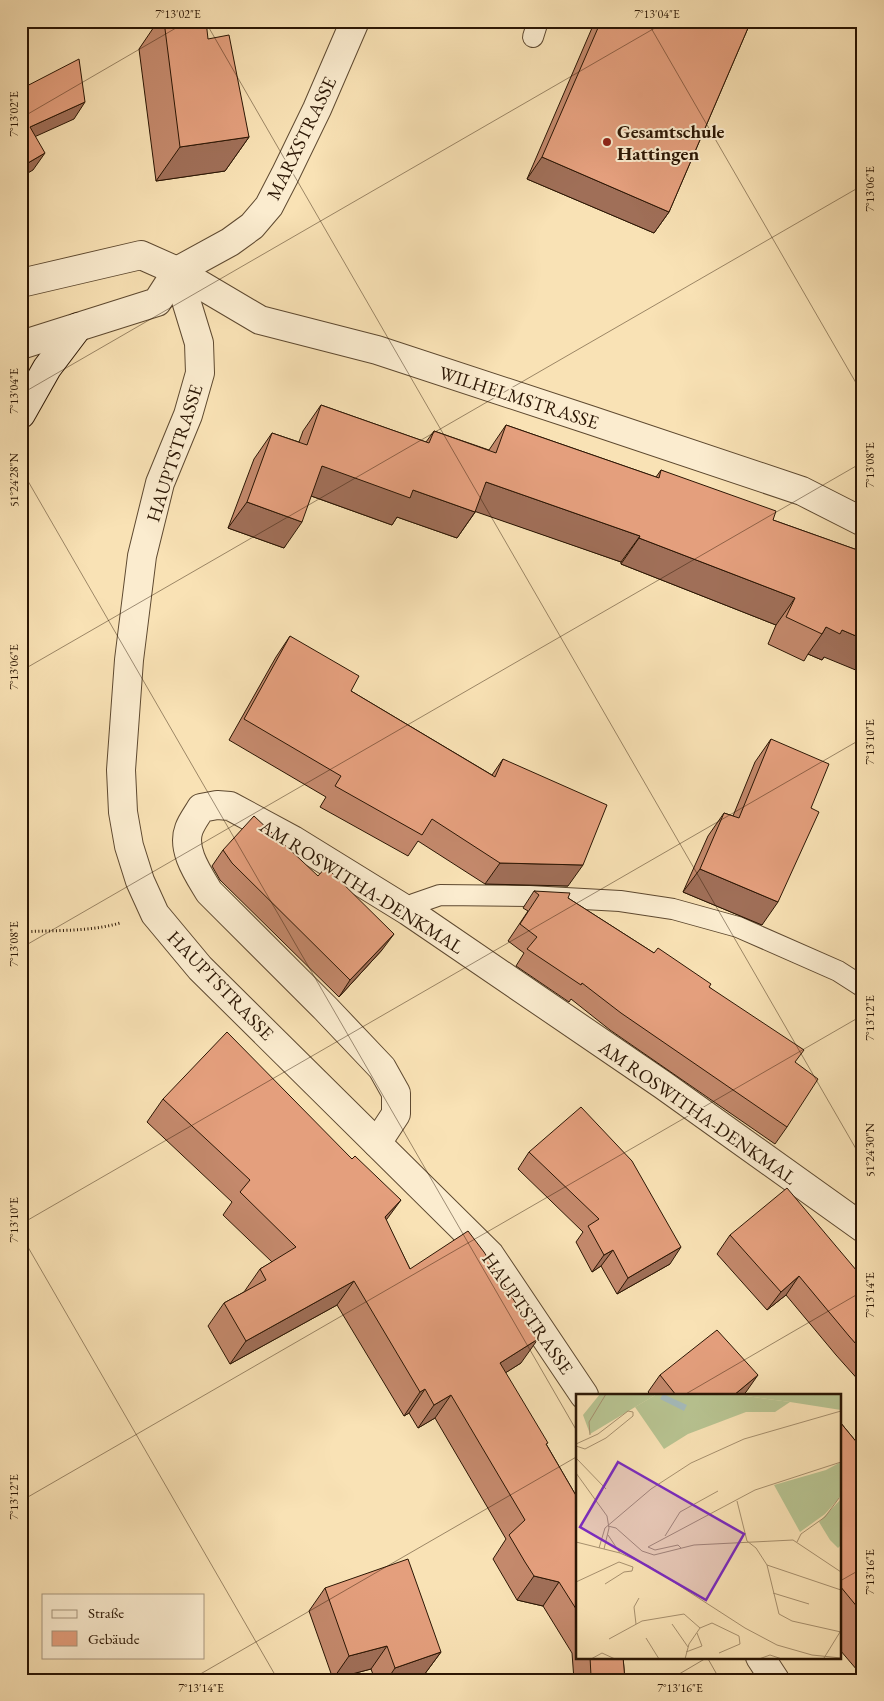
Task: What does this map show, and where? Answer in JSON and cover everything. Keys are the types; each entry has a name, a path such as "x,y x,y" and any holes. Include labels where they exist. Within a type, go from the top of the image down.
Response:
{"street":[{"name":"MARXSTRASSE","path":"21,345 157,302 177,271 230,242 252,226 269,206 317,109 355,21"},
{"path":"21,283 140,255 177,271"},
{"name":"WILHELMSTRASSE","path":"177,271 260,320 377,350 802,491 863,522"},
{"name":"HAUPTSTRASSE","path":"177,271 199,343 200,372 188,415 160,483 142,556 129,660 121,770 123,812 129,846 140,881 155,914 200,968 490,1255 583,1394"},
{"path":"21,414 47,368 78,327"},
{"name":"AM ROSWITHA-DENKMAL","path":"377,1143 396,1114 396,1093 382,1068 209,892 197,873 188,849 188,831 201,808 217,805 230,806 293,840 408,911 663,1085 863,1228"},
{"path":"761,1658 775,1680"}],"lane":[{"path":"408,911 414,904 440,895 529,896 620,901 673,909 738,927 838,971 863,987"}],"path":[{"path":"21,932 111,926 155,914"}],"building":[{"path":"164,21 206,21 208,39 229,35 249,137 180,147"},
{"path":"601,21 751,21 669,212 542,157"},
{"path":"79,59 85,102 30,127 45,153 21,167 21,89"},
{"path":"321,405 429,443 434,431 496,453 506,425 659,478 661,470 776,511 773,520 863,552 863,639 842,630 840,634 826,627 822,634 786,617 795,598 639,538 640,536 486,482 475,512 413,490 410,498 322,466 302,522 247,502 272,433 307,445"},
{"path":"290,636 359,676 351,691 495,777 503,759 607,805 583,865 500,863 432,819 422,835 335,786 341,776 244,719"},
{"path":"771,739 829,764 811,808 819,812 778,902 700,869 724,813 739,818"},
{"path":"254,816 318,876 326,867 394,934 350,980 232,863 223,850"},
{"path":"534,891 570,893 568,898 654,953 658,948 711,984 709,987 804,1050 795,1062 818,1079 787,1127 621,1013 582,983 581,985 527,949 537,937 520,924 539,895"},
{"path":"227,1032 352,1159 355,1156 401,1200 385,1217 410,1269 468,1231 484,1252 538,1339 500,1363 548,1443 546,1444 576,1496 576,1609 559,1582 534,1576 509,1535 525,1520 451,1395 434,1405 425,1389 420,1392 354,1281 246,1341 224,1303 266,1280 260,1269 296,1247 240,1192 250,1180 163,1099"},
{"path":"581,1107 632,1161 681,1247 628,1278 613,1250 604,1255 588,1226 599,1219 529,1152"},
{"path":"787,1188 863,1276 863,1352 799,1276 781,1292 730,1235"},
{"path":"717,1330 758,1375 735,1394 675,1394 660,1375"},
{"path":"842,1424 863,1450 863,1614 842,1588"},
{"path":"408,1559 441,1652 395,1668 387,1646 349,1656 325,1588"},
{"path":"590,1658 623,1658 625,1680 594,1680 591,1676"}],"place":[{"name":"Gesamtschule Hattingen","path":"607,142"}]}
